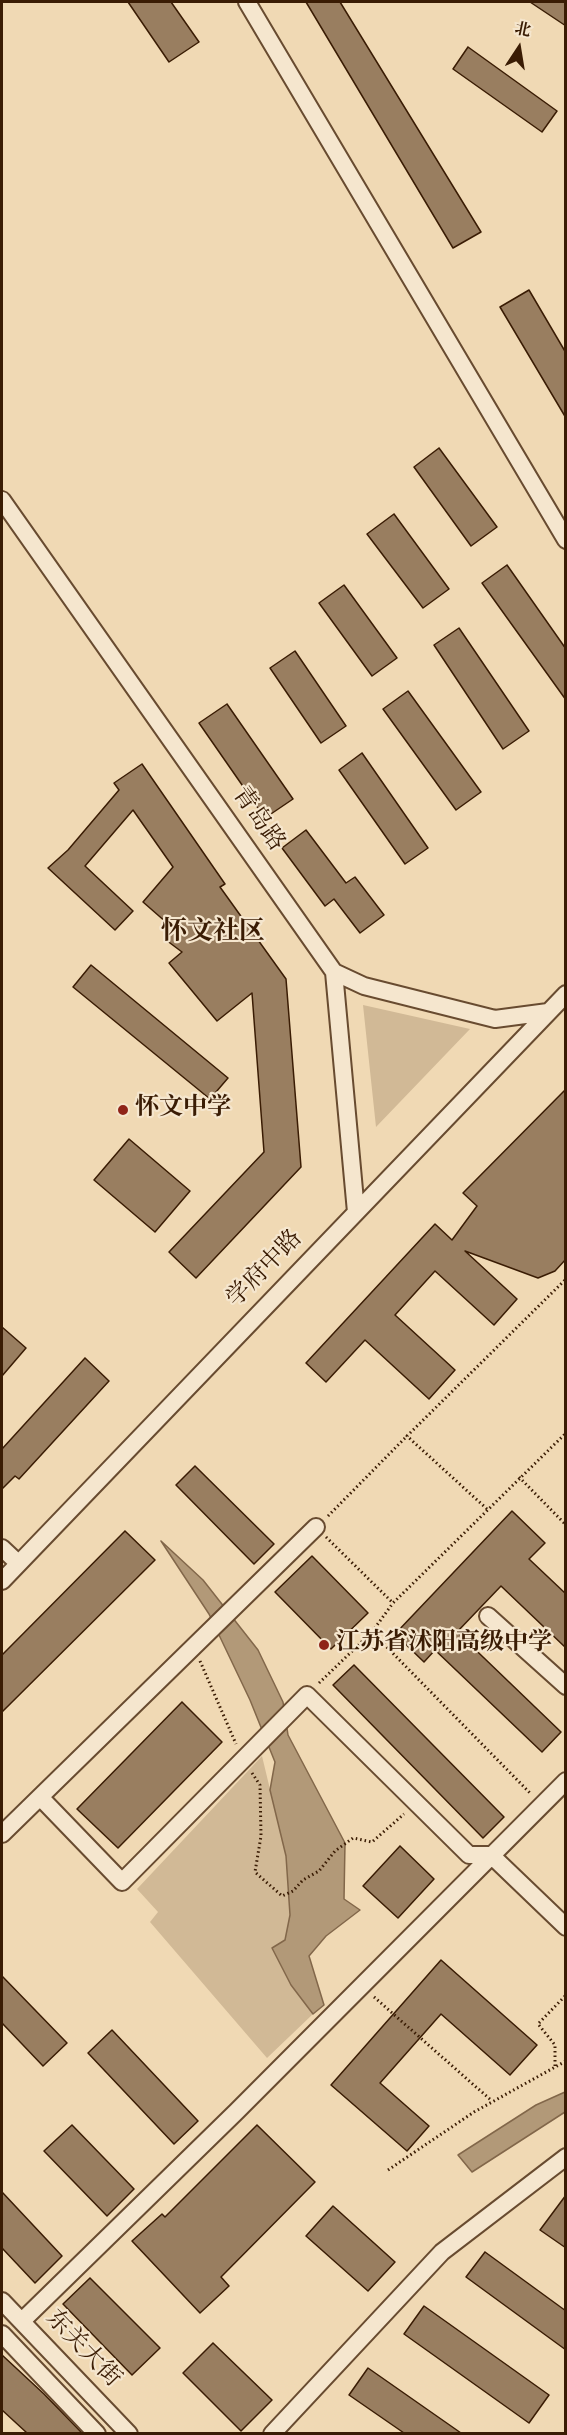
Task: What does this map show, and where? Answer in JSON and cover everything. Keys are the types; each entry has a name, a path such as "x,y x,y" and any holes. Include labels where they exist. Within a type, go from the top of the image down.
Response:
{"street":[{"path":"247,2 566,540"},
{"name":"青岛路","path":"2,500 334,972 356,1212"},
{"path":"334,972 364,986 495,1019 548,1012"},
{"name":"学府中路","path":"2,1581 566,994"},
{"path":"2,1834 316,1527"},
{"path":"2,1548 18,1563"},
{"path":"488,1616 566,1686"},
{"path":"40,1797 122,1882 307,1695 469,1855 491,1855 566,1927"},
{"path":"22,2322 566,1781"},
{"path":"272,2433 442,2252 566,2157"},
{"name":"东关大街","path":"2,2301 129,2433"},
{"name":"东关大街","path":"2,2334 97,2433"}],"path":[{"path":"393,1603 316,1527 566,1279"},
{"path":"307,1695 372,1632 393,1603 566,1433"},
{"path":"407,1436 487,1509"},
{"path":"519,1478 566,1525"},
{"path":"372,1632 542,1805"},
{"path":"194,1646 243,1760 260,1785 261,1836 255,1872 282,1896 293,1891 303,1880 319,1871 335,1851 353,1838 372,1842 416,1803"},
{"path":"361,1986 492,2101"},
{"path":"555,2066 555,2045 538,2024 566,1995"},
{"path":"388,2170 492,2101 566,2061"}],"shaded area":[{"path":"363,1005 470,1029 376,1127"},
{"path":"161,1541 203,1580 258,1650 283,1702 288,1735 345,1843 344,1899 360,1910 326,1936 309,1956 324,2005 313,2014 291,1985 272,1948 285,1940 290,1915 286,1856 270,1790 275,1762 250,1700 209,1614"},
{"path":"262,1756 286,1856 290,1915 285,1940 272,1948 291,1985 313,2014 267,2058 150,1922 158,1912 137,1889"},
{"path":"565,2092 565,2112 472,2172 458,2155 536,2105"}],"building":[{"path":"128,2 171,2 199,42 169,62"},
{"path":"306,2 340,2 481,232 453,248"},
{"path":"530,2 566,2 566,26"},
{"path":"468,47 557,111 542,132 453,69"},
{"path":"529,290 566,353 566,418 500,307"},
{"path":"439,448 497,527 471,546 414,467"},
{"path":"394,514 449,589 423,608 367,534"},
{"path":"507,565 566,649 566,700 482,583"},
{"path":"344,585 397,658 372,676 319,603"},
{"path":"459,628 529,731 503,749 434,645"},
{"path":"295,651 346,726 321,743 270,668"},
{"path":"408,691 481,792 456,810 383,709"},
{"path":"227,704 293,799 265,818 199,723"},
{"path":"362,753 428,848 405,864 339,770"},
{"path":"142,764 225,884 220,887 286,979 301,1167 196,1278 169,1252 264,1152 252,993 217,1021 169,963 182,952 166,940 175,930 143,902 173,867 133,810 85,866 133,911 115,930 48,868 68,850 119,790 114,783"},
{"path":"306,830 346,883 355,877 384,915 360,933 334,899 325,906 282,848"},
{"path":"91,965 228,1078 210,1099 73,987"},
{"path":"566,1089 566,1259 555,1271 538,1278 465,1251 517,1299 494,1325 435,1271 395,1315 455,1370 429,1399 365,1340 326,1382 306,1363 435,1224 452,1240 477,1206 463,1193"},
{"path":"129,1139 190,1191 155,1232 94,1180"},
{"path":"2,1327 26,1348 2,1376"},
{"path":"85,1358 109,1381 19,1479 15,1476 2,1489 2,1449"},
{"path":"195,1466 274,1544 254,1564 176,1485"},
{"path":"512,1511 545,1543 529,1559 566,1594 566,1648 501,1586 457,1632 561,1732 542,1752 435,1650 424,1662 395,1634"},
{"path":"125,1531 155,1560 2,1712 2,1655"},
{"path":"312,1556 368,1613 331,1649 275,1592"},
{"path":"354,1665 504,1817 483,1838 333,1685"},
{"path":"182,1702 222,1742 118,1848 77,1809"},
{"path":"400,1846 434,1879 398,1918 363,1886"},
{"path":"441,1960 537,2045 510,2075 441,2014 380,2083 429,2126 407,2151 331,2085"},
{"path":"2,1976 67,2043 43,2066 2,2023"},
{"path":"112,2030 198,2121 174,2144 88,2053"},
{"path":"72,2125 134,2189 107,2216 44,2151"},
{"path":"257,2125 315,2182 221,2277 229,2286 200,2313 132,2241 162,2214 165,2217"},
{"path":"2,2192 62,2256 35,2283 2,2248"},
{"path":"566,2195 566,2248 540,2230"},
{"path":"333,2206 395,2262 368,2291 306,2236"},
{"path":"485,2252 566,2311 566,2350 466,2277"},
{"path":"90,2278 160,2348 132,2375 63,2304"},
{"path":"424,2306 549,2395 529,2423 404,2334"},
{"path":"213,2343 272,2400 241,2431 183,2373"},
{"path":"2,2355 82,2433 27,2433 2,2410"},
{"path":"368,2368 461,2433 404,2433 349,2395"}],"place":[{"name":"怀文中学","path":"123,1110"},
{"name":"江苏省沭阳高级中学","path":"324,1645"}],"district":[{"name":"怀文社区","path":"213,934"}]}
